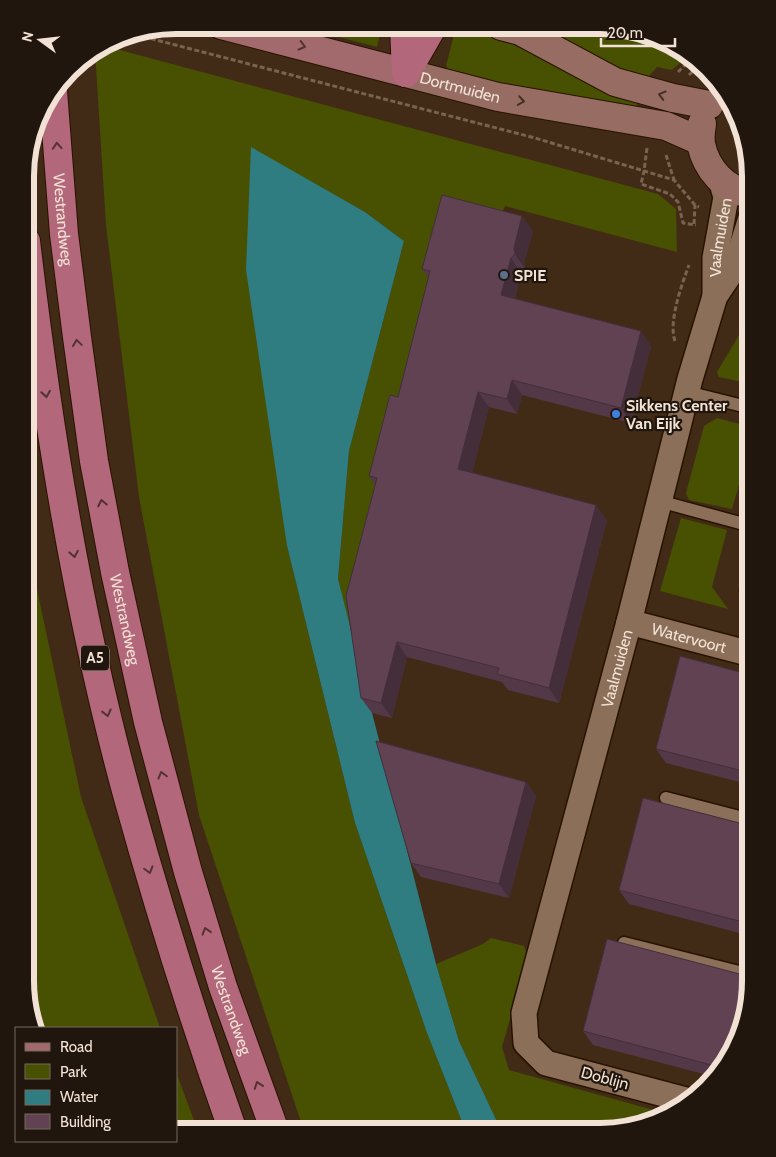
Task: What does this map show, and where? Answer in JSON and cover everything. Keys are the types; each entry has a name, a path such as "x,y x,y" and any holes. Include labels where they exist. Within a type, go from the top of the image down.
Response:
{"highway":[{"path":"404,34 406,73"},
{"path":"406,73 428,34"},
{"name":"Westrandweg","path":"54,103 64,234 76,337 94,461 115,572 148,722 188,872 223,987 272,1123"},
{"name":"A5","path":"34,308 54,442 78,580 102,691 128,796 165,925 209,1064 230,1123"}],"main road":[{"name":"Dortmuiden","path":"256,34 498,97 666,126 700,141"},
{"path":"526,34 615,82 673,98 715,99 702,122 700,141 705,159 715,175 729,186 742,191"}],"street":[{"name":"Vaalmuiden","path":"526,1043 524,1013 629,622 688,385 715,296 715,258 726,197 721,180"},
{"name":"Vaalmuiden","path":"715,296 736,265 742,246"},
{"name":"Watervoort","path":"629,622 742,652"},
{"name":"Doblijn","path":"526,1043 546,1063 680,1098"}],"lane":[{"path":"688,385 742,405"},
{"path":"659,501 742,524"},
{"path":"666,798 742,818"},
{"path":"624,943 742,973"}],"path":[{"name":"Dortmuiden","path":"146,37 535,138 675,180 695,205"},
{"path":"654,93 661,80 670,80 687,63"},
{"path":"646,122 647,155 641,184 670,194 678,202 683,223 720,226"},
{"path":"693,230 695,205"},
{"path":"695,205 720,226"},
{"path":"688,385 673,334 680,290 690,260"}],"green space":[{"path":"327,34 380,34 377,47"},
{"path":"454,34 490,34 525,44 639,97 635,111 453,75 446,66"},
{"path":"542,34 619,35 655,45 683,60 672,70 657,67 643,83"},
{"path":"113,48 658,194 676,209 677,252 505,206 381,505 349,627 338,579 349,451 404,241 365,212 251,148 287,546 355,823 427,1033 462,1123 301,1123 199,815 139,497 106,225 96,59"},
{"path":"742,330 742,382 719,377 717,372"},
{"path":"717,418 742,425 742,475 732,509 689,500 686,493 704,426"},
{"path":"681,518 727,530 712,587 728,609 660,591"},
{"path":"34,575 81,797 160,1027 42,1027 36,1009 34,982"},
{"path":"491,938 524,946 528,956 502,1047 509,1070 657,1111 628,1121 610,1123 498,1123 459,1041 436,964 483,944"},
{"path":"178,1077 195,1123 178,1123"}],"water":[{"path":"251,147 365,212 404,241 349,451 338,579 436,964 459,1041 498,1123 462,1123 427,1033 355,823 287,546 246,270"}],"building":[{"path":"442,195 522,216 514,248 515,254 511,258 501,295 641,331 621,408 512,380 507,399 478,392 458,469 596,505 549,688 497,674 499,668 397,642 381,703 361,698 346,596 377,478 369,476 390,395 398,397 430,271 422,269"},
{"path":"680,656 742,673 742,771 656,749"},
{"path":"376,741 526,782 499,884 411,863"},
{"path":"643,798 742,824 742,922 619,890"},
{"path":"607,939 742,975 740,1009 735,1027 728,1044 714,1066 583,1031"}],"place":[{"name":"SPIE","path":"504,275"},
{"name":"Sikkens Center Van Eijk","path":"616,414"}]}
